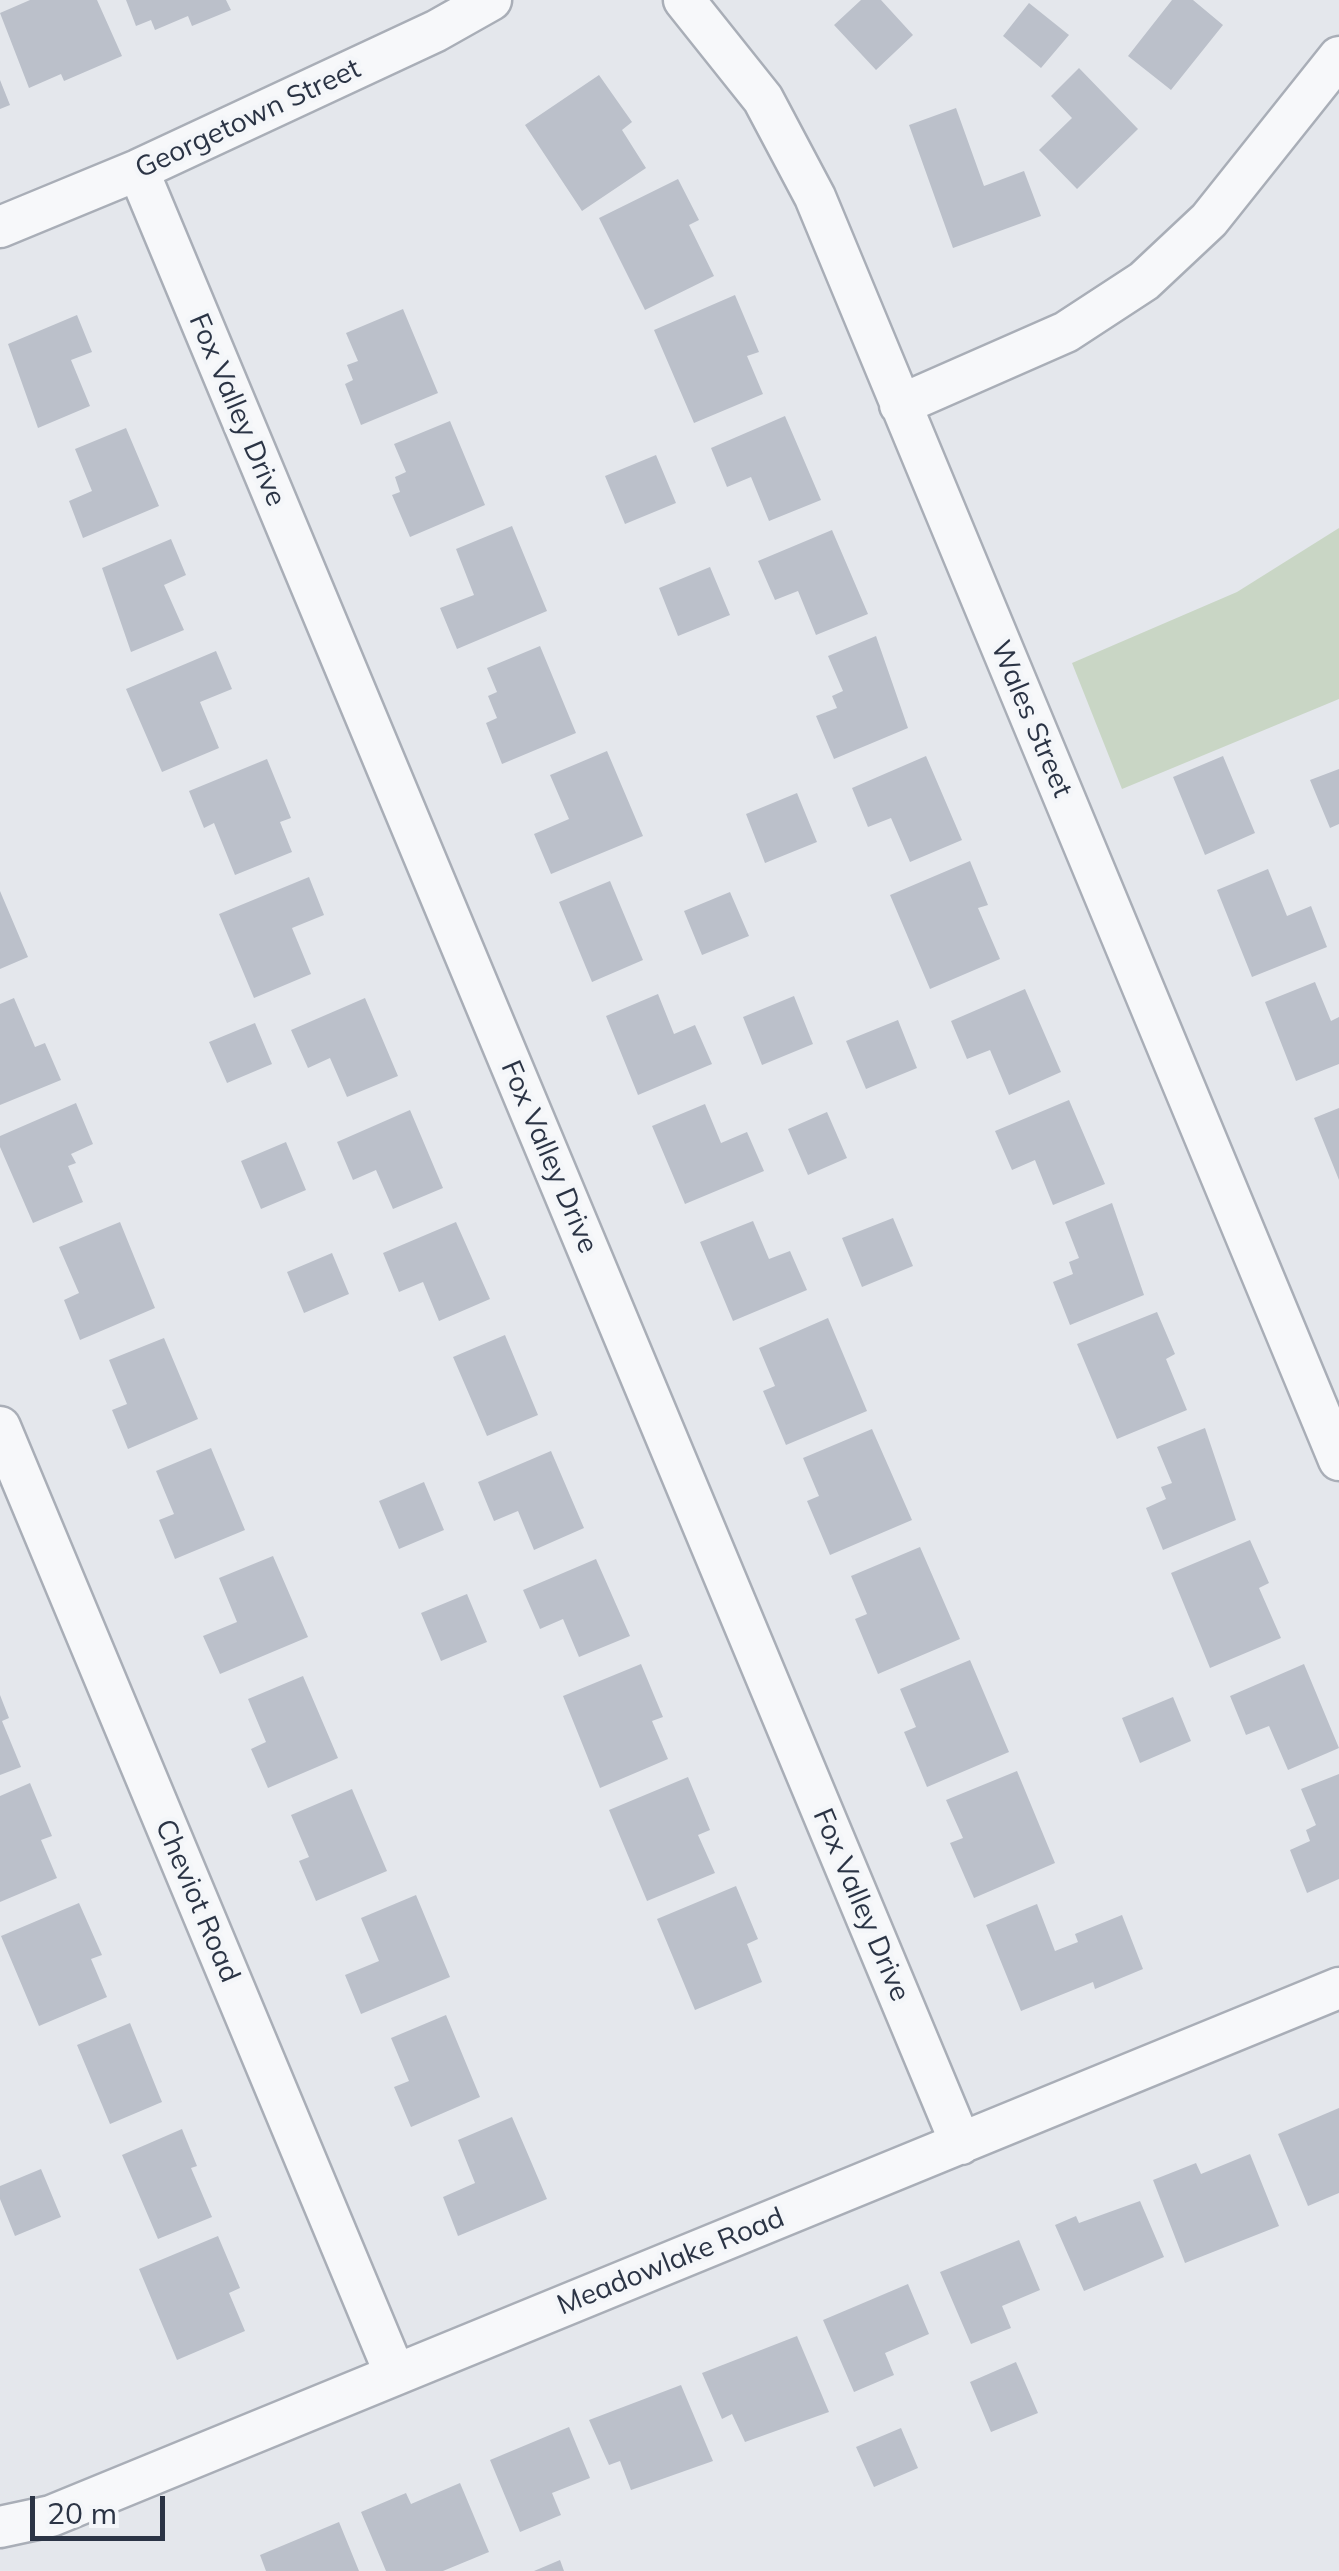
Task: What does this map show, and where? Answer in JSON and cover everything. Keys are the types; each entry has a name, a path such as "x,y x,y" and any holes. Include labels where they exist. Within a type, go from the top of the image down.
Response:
{"street":[{"name":"Georgetown Street","path":"0,227 138,170 436,32 492,0"},
{"name":"Wales Street","path":"684,0 762,99 814,197 1339,1460"},
{"path":"900,405 1066,332 1144,281 1210,220 1339,57"},
{"name":"Fox Valley Drive","path":"138,170 961,2144"},
{"name":"Cheviot Road","path":"0,1427 395,2374"},
{"name":"Meadowlake Road","path":"0,2527 51,2516 1339,1988"}],"green space":[{"path":"1339,528 1339,699 1122,789 1072,663 1237,592"}],"building":[{"path":"30,0 97,0 122,56 64,81 61,74 29,88 0,13"},
{"path":"126,0 226,0 231,10 192,26 188,16 155,30 151,20 136,26"},
{"path":"861,0 881,0 913,35 876,70 834,25"},
{"path":"1172,0 1193,0 1223,25 1171,90 1128,56"},
{"path":"1029,3 1069,35 1041,68 1003,36"},
{"path":"1079,68 1138,129 1077,189 1039,150 1072,118 1051,96"},
{"path":"599,75 632,122 622,130 646,168 582,211 525,125"},
{"path":"0,80 10,105 0,109"},
{"path":"956,108 984,186 1024,171 1041,216 953,248 909,125"},
{"path":"678,179 699,220 689,225 714,276 645,310 599,218"},
{"path":"735,295 759,352 747,356 763,394 694,423 654,330"},
{"path":"403,309 438,393 361,425 345,384 353,380 347,365 358,361 346,333"},
{"path":"77,315 92,352 71,360 90,406 38,428 8,344"},
{"path":"785,416 821,500 769,521 751,477 727,487 711,448"},
{"path":"450,421 485,505 410,537 392,495 400,492 395,477 406,472 394,444"},
{"path":"126,428 159,506 83,538 69,501 92,491 75,449"},
{"path":"656,455 676,503 625,524 605,476"},
{"path":"512,526 547,611 457,649 440,608 474,595 456,549"},
{"path":"832,530 868,614 816,635 798,591 775,600 758,561"},
{"path":"171,539 186,575 164,585 184,630 131,652 102,568"},
{"path":"710,567 730,615 678,636 659,588"},
{"path":"876,636 908,728 834,759 816,716 837,708 832,696 843,691 828,656"},
{"path":"540,646 576,733 502,764 486,723 497,718 488,696 497,692 487,668"},
{"path":"216,651 232,689 200,702 219,748 162,772 126,689"},
{"path":"607,751 643,836 551,874 534,834 569,819 550,775"},
{"path":"926,756 962,840 910,862 891,818 868,827 852,788"},
{"path":"1223,756 1255,833 1205,855 1173,777"},
{"path":"267,759 291,818 280,822 292,852 235,875 214,823 204,828 189,791"},
{"path":"1339,769 1339,824 1330,828 1310,780"},
{"path":"797,793 817,842 765,863 746,814"},
{"path":"970,861 988,905 978,908 1000,959 930,989 890,895"},
{"path":"1268,869 1287,916 1311,906 1327,947 1252,977 1217,890"},
{"path":"309,877 324,915 292,928 311,974 254,998 219,914"},
{"path":"610,881 643,960 592,982 559,902"},
{"path":"0,891 28,957 0,969"},
{"path":"730,892 749,936 702,955 684,911"},
{"path":"1315,982 1331,1021 1339,1017 1339,1064 1296,1081 1265,1002"},
{"path":"1025,989 1061,1072 1009,1095 990,1050 967,1059 951,1021"},
{"path":"658,994 674,1034 695,1025 712,1064 638,1095 606,1016"},
{"path":"794,996 813,1044 762,1065 743,1017"},
{"path":"14,998 35,1047 45,1043 61,1080 0,1105 0,1004"},
{"path":"365,998 398,1076 347,1097 330,1058 308,1068 291,1030"},
{"path":"898,1020 917,1068 866,1089 846,1041"},
{"path":"255,1023 272,1064 227,1083 209,1042"},
{"path":"1069,1100 1105,1184 1053,1205 1035,1160 1012,1170 995,1131"},
{"path":"76,1103 93,1144 71,1154 76,1163 68,1166 83,1202 33,1223 0,1147 0,1136"},
{"path":"705,1104 721,1143 747,1132 764,1171 685,1204 652,1126"},
{"path":"1339,1108 1339,1180 1314,1118"},
{"path":"410,1110 443,1188 393,1209 376,1170 353,1180 337,1142"},
{"path":"827,1112 847,1158 808,1175 788,1129"},
{"path":"286,1142 306,1190 261,1209 241,1161"},
{"path":"1112,1203 1144,1295 1070,1325 1053,1282 1073,1274 1069,1262 1079,1258 1065,1222"},
{"path":"893,1218 913,1266 862,1287 842,1238"},
{"path":"753,1221 769,1259 790,1251 807,1290 733,1321 700,1242"},
{"path":"120,1222 155,1308 80,1340 64,1300 79,1293 59,1247"},
{"path":"456,1222 490,1299 439,1321 423,1282 399,1292 383,1253"},
{"path":"332,1253 349,1294 304,1313 287,1272"},
{"path":"1157,1312 1175,1354 1166,1359 1187,1410 1117,1439 1077,1344"},
{"path":"828,1318 867,1411 786,1445 763,1391 775,1386 759,1348"},
{"path":"505,1335 538,1415 487,1436 453,1357"},
{"path":"164,1338 198,1419 128,1449 112,1410 127,1404 109,1360"},
{"path":"1205,1428 1236,1520 1163,1550 1146,1508 1166,1499 1161,1487 1172,1483 1157,1447"},
{"path":"872,1429 912,1520 830,1555 807,1501 819,1496 803,1458"},
{"path":"211,1448 245,1530 175,1559 159,1520 174,1514 156,1471"},
{"path":"551,1451 584,1528 534,1550 518,1511 494,1521 478,1482"},
{"path":"424,1482 444,1530 399,1549 379,1501"},
{"path":"1250,1540 1269,1583 1259,1588 1281,1638 1210,1668 1171,1573"},
{"path":"920,1547 960,1639 878,1674 855,1619 867,1614 851,1576"},
{"path":"273,1556 308,1637 220,1674 203,1636 237,1622 219,1578"},
{"path":"596,1559 630,1636 579,1657 563,1619 540,1629 523,1590"},
{"path":"467,1594 487,1642 441,1661 421,1613"},
{"path":"970,1660 1009,1752 927,1787 904,1732 916,1727 900,1689"},
{"path":"641,1664 663,1717 652,1721 668,1759 600,1788 563,1696"},
{"path":"1304,1664 1339,1748 1288,1770 1269,1726 1246,1735 1230,1696"},
{"path":"303,1676 338,1758 268,1788 251,1749 266,1742 248,1699"},
{"path":"0,1695 9,1718 2,1721 21,1767 0,1775"},
{"path":"1173,1697 1191,1741 1140,1763 1122,1718"},
{"path":"1017,1771 1055,1863 974,1898 950,1843 963,1838 946,1800"},
{"path":"1339,1774 1339,1879 1307,1893 1290,1850 1310,1841 1306,1830 1316,1825 1301,1789"},
{"path":"688,1777 710,1830 698,1835 715,1873 647,1901 609,1810"},
{"path":"30,1783 52,1836 41,1840 57,1878 0,1902 0,1796"},
{"path":"352,1789 387,1871 316,1901 299,1861 309,1857 291,1815"},
{"path":"736,1886 758,1939 747,1944 762,1982 695,2010 657,1919"},
{"path":"416,1895 450,1977 361,2014 345,1975 379,1961 361,1918"},
{"path":"79,1903 102,1955 91,1959 107,1997 39,2026 1,1936"},
{"path":"1037,1904 1055,1951 1078,1942 1075,1934 1122,1915 1143,1969 1095,1989 1093,1982 1021,2011 986,1925"},
{"path":"446,2015 480,2097 411,2127 394,2087 409,2081 391,2038"},
{"path":"130,2023 162,2102 110,2124 77,2045"},
{"path":"1339,2108 1339,2193 1308,2206 1278,2134"},
{"path":"512,2117 547,2199 458,2236 443,2197 475,2183 458,2140"},
{"path":"182,2129 197,2166 191,2168 212,2217 158,2239 122,2155"},
{"path":"1250,2154 1279,2226 1185,2263 1153,2180 1196,2163 1201,2174"},
{"path":"41,2169 61,2217 15,2236 0,2199 0,2186"},
{"path":"1140,2201 1164,2257 1084,2291 1055,2225 1076,2216 1079,2223"},
{"path":"218,2236 240,2288 229,2293 245,2331 177,2360 139,2269"},
{"path":"1019,2240 1040,2290 1002,2306 1011,2328 971,2344 940,2272"},
{"path":"908,2284 929,2334 885,2353 894,2375 854,2392 823,2320"},
{"path":"797,2336 829,2412 745,2442 732,2414 722,2419 702,2373"},
{"path":"1016,2362 1038,2413 991,2432 970,2382"},
{"path":"681,2385 713,2461 631,2490 620,2461 609,2465 589,2420"},
{"path":"569,2427 590,2478 552,2493 561,2515 520,2532 490,2460"},
{"path":"901,2428 918,2468 874,2487 856,2447"},
{"path":"460,2483 489,2552 443,2571 386,2571 361,2512 406,2493 411,2504"},
{"path":"339,2522 359,2571 266,2571 260,2555"},
{"path":"560,2560 564,2571 534,2571"}]}
